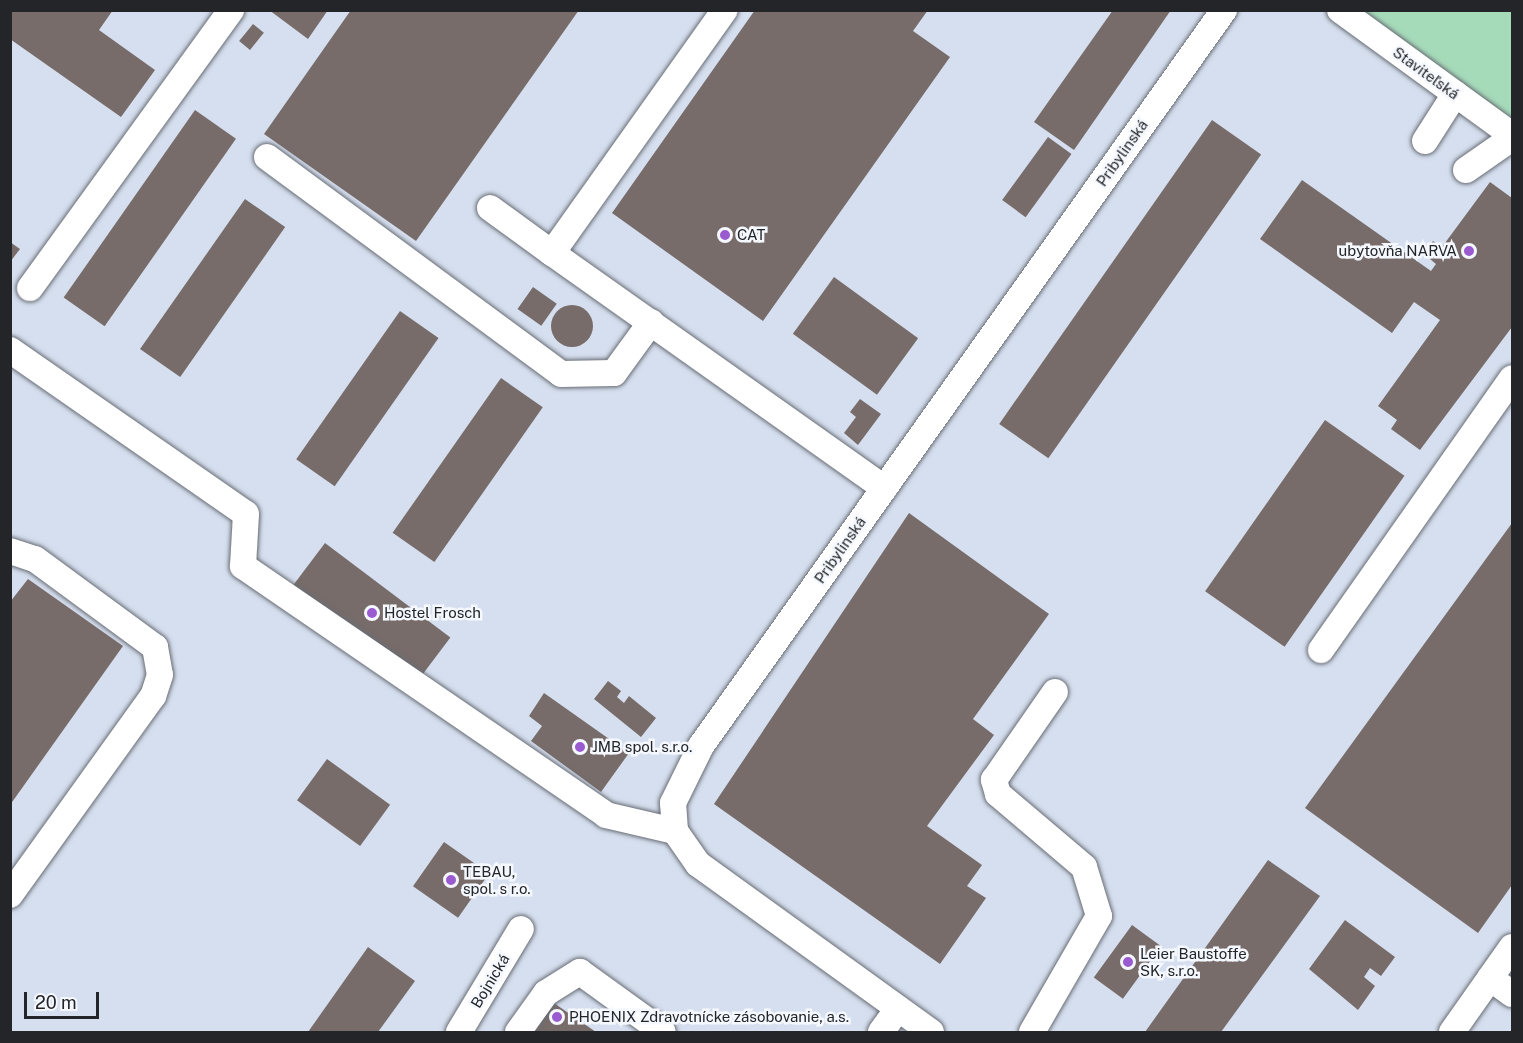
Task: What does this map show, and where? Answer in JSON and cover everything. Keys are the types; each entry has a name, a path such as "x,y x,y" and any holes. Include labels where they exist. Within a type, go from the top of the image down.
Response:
{"street":[{"path":"30,288 231,10"},
{"path":"552,253 724,10"},
{"name":"Pribylinská","path":"675,831 673,803 695,755 1224,10"},
{"name":"Staviteľská","path":"1340,10 1484,114 1512,137"},
{"path":"1425,141 1455,94"},
{"path":"1484,114 1469,167 1512,137"},
{"path":"267,157 561,374 614,373 651,322"},
{"path":"490,208 884,488"},
{"path":"10,350 246,514 243,566 606,815 675,831 698,864 931,1032"},
{"path":"1321,650 1512,378"},
{"path":"10,551 35,559 155,647 160,675 153,696 10,895"},
{"path":"1032,1032 1099,916 1084,867 998,794 994,780 1055,692"},
{"name":"Bojnická","path":"459,1032 521,929"},
{"path":"1452,1032 1512,947"},
{"path":"518,1032 546,993 580,972 663,1032"},
{"path":"1490,978 1512,994"},
{"path":"881,1032 898,1009"}],"shaded area":[{"path":"10,11 1362,11 1512,120 1512,1032 11,1032"}],"green space":[{"path":"1362,11 1512,11 1512,120"}],"building":[{"path":"10,10 113,10 99,30 155,70 121,117 10,39"},
{"path":"269,10 328,10 308,39"},
{"path":"351,10 579,10 416,241 264,134"},
{"path":"755,10 928,10 913,31 950,57 763,321 612,213"},
{"path":"1113,10 1171,10 1074,150 1034,122"},
{"path":"253,24 264,33 250,50 239,41"},
{"path":"195,110 236,139 105,326 64,298"},
{"path":"1212,120 1261,154 1048,458 999,424"},
{"path":"1048,137 1071,154 1026,217 1002,200"},
{"path":"1302,180 1431,271 1436,264 1424,254 1433,241 1442,247 1490,182 1512,198 1512,327 1420,450 1391,429 1397,420 1378,406 1440,320 1414,302 1392,333 1260,239"},
{"path":"245,199 285,227 180,377 140,349"},
{"path":"10,242 20,249 10,262"},
{"path":"834,277 918,338 877,395 793,334"},
{"path":"533,287 557,304 541,326 518,309"},
{"path":"572,305 587,311 593,326 587,341 572,347 557,341 551,326 557,311"},
{"path":"400,311 439,338 335,486 296,459"},
{"path":"501,378 543,407 434,562 393,533"},
{"path":"860,399 881,414 858,445 844,433 856,417 850,412"},
{"path":"1325,420 1404,476 1285,647 1205,591"},
{"path":"909,513 1049,614 973,719 994,735 927,826 982,865 967,886 986,898 940,964 714,804"},
{"path":"1512,523 1512,885 1478,933 1305,808"},
{"name":"Hostel Frosch","path":"325,543 450,637 416,683 291,589"},
{"path":"28,579 123,646 10,805 10,602"},
{"path":"608,681 621,691 617,697 624,703 629,696 656,718 641,737 594,699"},
{"name":"JMB spol. s.r.o.","path":"544,693 629,753 601,792 531,741 542,726 529,716"},
{"path":"327,759 390,805 360,846 297,800"},
{"name":"TEBAU, spol. s r.o.","path":"444,842 489,874 458,918 413,886"},
{"path":"1268,860 1320,896 1221,1032 1145,1032"},
{"path":"1345,920 1395,957 1381,976 1370,968 1364,977 1375,986 1358,1010 1309,969"},
{"name":"Leier Baustoffe SK, s.r.o.","path":"1132,925 1161,946 1123,999 1094,978"},
{"path":"368,947 415,981 378,1032 308,1032"},
{"name":"PHOENIX Zdravotnícke zásobovanie, a.s.","path":"551,1001 596,1032 529,1032"}],"place":[{"name":"CAT","path":"725,235"},
{"name":"ubytovňa NARVA","path":"1469,251"},
{"name":"Hostel Frosch","path":"372,613"},
{"name":"JMB spol. s.r.o.","path":"580,747"},
{"name":"TEBAU, spol. s r.o.","path":"451,880"},
{"name":"Leier Baustoffe SK, s.r.o.","path":"1128,962"},
{"name":"PHOENIX Zdravotnícke zásobovanie, a.s.","path":"557,1017"}]}
